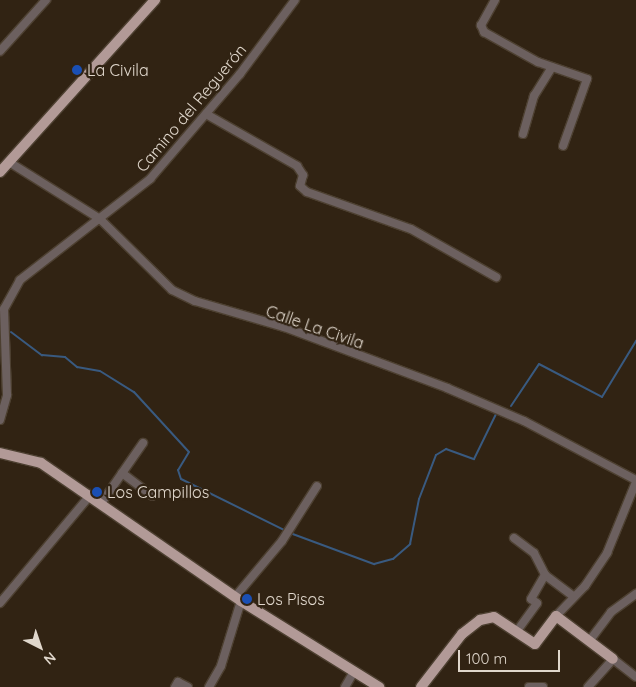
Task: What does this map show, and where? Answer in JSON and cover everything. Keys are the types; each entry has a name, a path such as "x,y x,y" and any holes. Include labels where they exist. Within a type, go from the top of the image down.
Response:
{"main road":[{"path":"0,172 155,0"},
{"path":"0,453 29,457 91,494 238,599 379,687"},
{"path":"421,687 462,634 480,620 494,617 535,644 556,616 613,658"}],"street":[{"path":"0,51 46,0"},
{"name":"Camino del Reguerón","path":"0,420 7,395 3,325 10,295 32,267 100,220 150,179 206,114 295,0"},
{"path":"495,0 481,25 482,31 552,68 587,79 563,146"},
{"path":"524,134 534,96 552,68"},
{"path":"206,114 297,166 303,175 300,186 306,192 411,229 496,277"},
{"name":"Calle La Civila","path":"9,162 100,220 172,290 195,302 284,327 447,388 524,421 636,484"},
{"path":"102,502 143,443"},
{"path":"122,472 152,496"},
{"path":"556,616 607,553 636,484"},
{"path":"209,687 221,666 238,599 282,541 317,486"},
{"path":"0,603 91,494"},
{"path":"514,538 534,553 545,575 573,596"},
{"path":"517,631 537,603 531,599 545,575"},
{"path":"590,640 611,612 636,594"},
{"path":"588,687 613,658 636,677"},
{"path":"345,687 354,673"},
{"path":"175,687 178,682 188,687"},
{"path":"529,687 543,687"}],"waterway":[{"path":"11,332 42,355 65,357 77,367 100,371 134,392 189,452 178,470 181,479 286,531"},
{"path":"511,406 539,364 602,397 636,341"},
{"path":"290,533 374,564 393,559 410,544 419,499 436,455 446,449 474,459 497,412"}],"place":[{"name":"La Civila","path":"77,70"},
{"name":"Los Campillos","path":"97,492"},
{"name":"Los Pisos","path":"247,599"}]}
